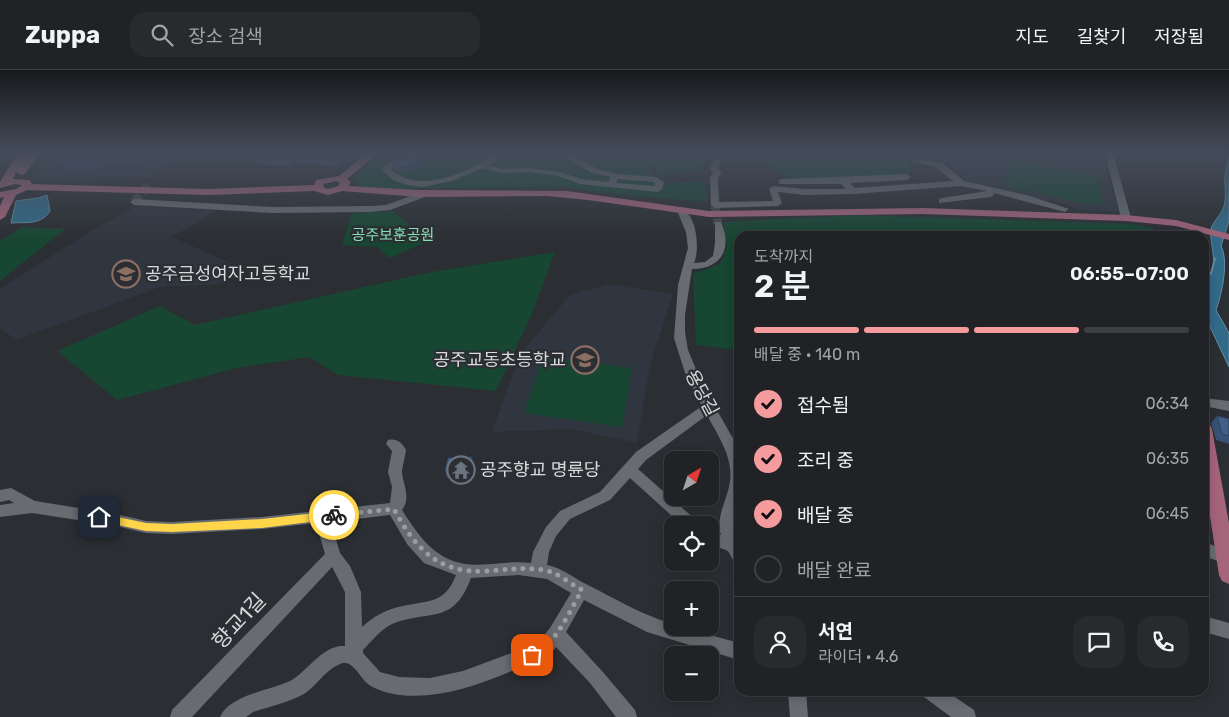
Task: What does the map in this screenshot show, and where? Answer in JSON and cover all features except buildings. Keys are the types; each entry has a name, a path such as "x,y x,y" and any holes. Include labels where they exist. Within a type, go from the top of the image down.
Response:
{"main road":[{"path":"3,184 15,190 261,191 317,188 320,183"},
{"path":"337,183 363,191 549,193 683,213 923,210 1126,218 1181,224 1207,231"},
{"path":"0,217 15,190"},
{"path":"577,197 715,204"},
{"path":"1178,231 1181,224"},
{"path":"1209,232 1229,237"},
{"path":"1209,488 1229,575"}],"street":[{"path":"409,183 423,183"},
{"path":"596,183 658,189 660,183"},
{"path":"715,183 715,204 778,203 770,183"},
{"path":"846,183 853,191"},
{"path":"773,190 805,192 853,191 957,183"},
{"path":"961,183 1027,198 1065,209"},
{"path":"1117,183 1126,218"},
{"path":"134,202 273,210 370,209 388,208 427,193"},
{"path":"942,201 980,194 1027,198"},
{"name":"용당길","path":"683,213 688,224 693,254 687,266 679,336 685,362 734,452"},
{"path":"687,266 698,267 716,260 721,253 718,224"},
{"path":"1209,403 1226,405 1229,418"},
{"path":"538,569 541,552 551,532 565,515 604,496 640,456 709,407"},
{"path":"0,510 32,508 116,520 146,527 172,528 262,524 394,509 399,504 400,486 395,472 399,459 399,450 393,444"},
{"path":"629,468 682,516"},
{"path":"0,496 10,494 32,508"},
{"name":"용당길","path":"734,496 727,512 727,531 734,548"},
{"path":"394,509 412,539 430,558 465,571 538,569 550,572 653,626 734,650"},
{"path":"322,516 333,556 344,571 352,592 354,651 375,679 399,686 430,687 463,680 544,650 556,634 582,590"},
{"name":"용당길","path":"719,542 734,550"},
{"path":"1209,551 1226,556"},
{"name":"향교1길","path":"180,717 333,556"},
{"path":"230,717 248,705 298,687 320,666 342,654 354,651 386,619 444,604 454,596 465,571"},
{"path":"1209,625 1229,631"},
{"path":"556,634 596,677 628,717"},
{"path":"798,696 799,717"},
{"path":"937,696 967,717"}],"shaded area":[{"path":"972,183 1110,183 1119,212 1081,210 1072,206"},
{"name":"공주금성여자고등학교","path":"138,206 216,211 172,237 233,264 222,284 160,287 16,340 0,328 0,289 89,232"},
{"name":"공주교동초등학교","path":"608,284 673,294 650,365 637,443 571,429 492,432 520,354 570,295"}],"green space":[{"path":"355,183 704,183 708,202 602,193 567,187 362,189"},
{"path":"1003,183 1100,183 1102,204 1086,204 1002,185"},
{"name":"공주보훈공원","path":"392,211 429,241 389,258 377,247 342,245 352,213"},
{"path":"857,215 1128,224 1152,228 1154,231 734,231 734,349 696,345 693,274 720,264 727,247 723,222"},
{"path":"22,227 65,229 0,281 0,241"},
{"path":"555,252 531,316 496,391 338,375 309,357 237,368 117,400 57,351 160,306 195,325 431,272"},
{"path":"543,356 632,368 622,427 524,413"}],"water":[{"path":"1225,183 1229,183 1229,221 1221,246 1225,269 1216,310 1229,333 1229,367 1209,325 1209,275 1213,262 1211,229 1224,206"},
{"path":"47,195 50,211 42,219 33,222 11,223 16,201"}],"waterway":[{"path":"1211,274 1215,258"}],"tunnel":[{"path":"134,202 151,183"},
{"path":"715,205 718,224"}],"way so far":[{"path":"334,515 394,509 412,539 430,558 465,571 519,568 538,569 550,572 582,590 556,634 544,650 532,655"}],"place":[{"name":"공주금성여자고등학교","path":"126,274"},
{"name":"공주교동초등학교","path":"585,360"},
{"name":"공주향교 명륜당","path":"461,470"}],"route":[{"path":"99,517 146,527 172,528 262,524 334,515"}]}
